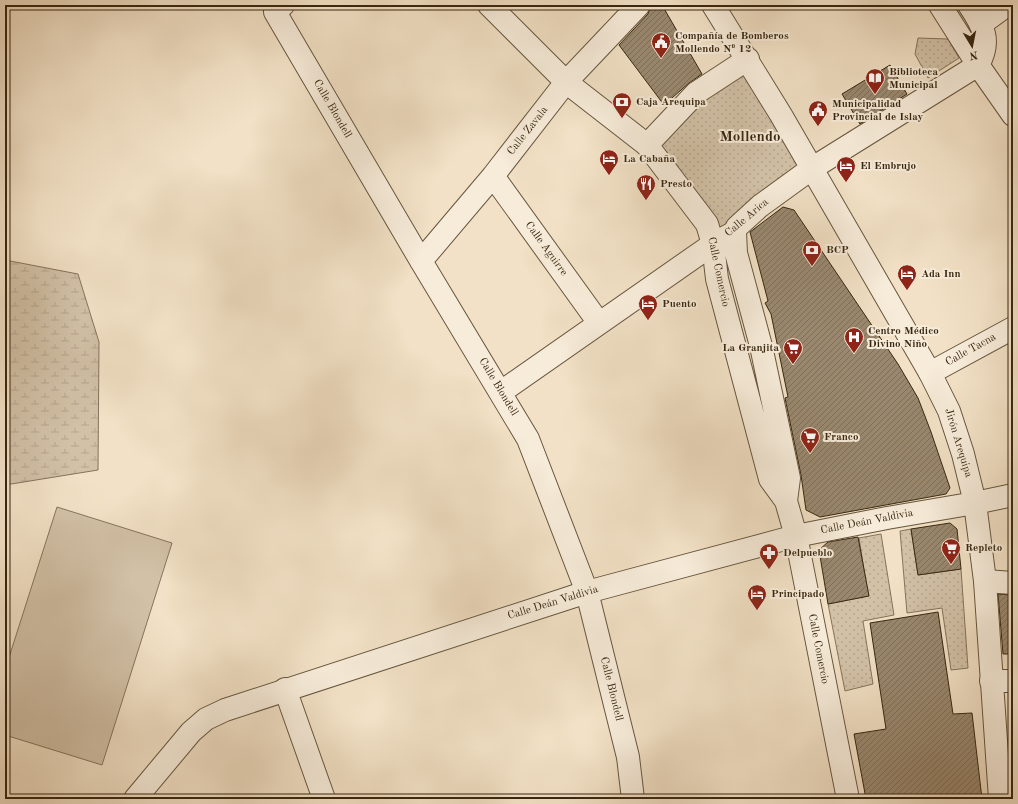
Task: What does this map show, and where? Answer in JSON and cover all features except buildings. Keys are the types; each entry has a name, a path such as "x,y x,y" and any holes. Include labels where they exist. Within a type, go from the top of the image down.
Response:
{"street":[{"name":"Calle Comercio","path":"489,5 566,82 647,145 707,224 713,244 717,279 770,479 786,501 796,536 848,799"},
{"name":"Calle Zavala","path":"421,261 493,176 566,82 639,5"},
{"name":"Jirón Arequipa","path":"713,5 748,59 930,373 949,411 963,454 975,503 984,581 1000,799"},
{"path":"940,5 978,65 1013,115"},
{"path":"969,5 981,24 985,42 984,54 978,65"},
{"path":"981,24 1007,5"},
{"name":"Calle Blondell","path":"279,9 421,261 528,439 586,592 628,757 634,799"},
{"path":"647,145 696,93 748,59"},
{"name":"Calle Arica","path":"501,392 713,244 735,232 737,227 760,206 811,169 978,65"},
{"name":"Calle Aguirre","path":"493,176 599,323"},
{"name":"Calle Comercio","path":"735,232 736,253 761,346 789,478 786,501"},
{"name":"Calle Tacna","path":"930,373 1013,328"},
{"name":"Calle Deán Valdivia","path":"135,799 191,732 206,719 225,710 285,689 586,592 796,536 1013,495"},
{"path":"984,581 1013,583"},
{"path":"991,681 1013,681"},
{"path":"285,689 324,799"}],"green space":[{"path":"918,38 948,39 959,58 928,78 915,54"},
{"path":"748,59 811,169 713,244 647,145"},
{"path":"5,260 78,274 99,342 98,470 5,485"},
{"path":"57,507 172,543 102,765 5,735 5,670"},
{"path":"911,529 918,575 961,569 968,668 951,670 942,608 907,613 900,531"},
{"path":"881,534 894,615 863,621 873,684 845,691 828,604 868,596 859,538"}],"place":[{"name":"Compañía de Bomberos Mollendo Nº 12","path":"661,59"},
{"name":"Biblioteca Municipal","path":"875,95"},
{"name":"Caja Arequipa","path":"622,119"},
{"name":"Municipalidad Provincial de Islay","path":"818,127"},
{"name":"La Cabaña","path":"609,176"},
{"name":"El Embrujo","path":"846,183"},
{"name":"Presto","path":"646,201"},
{"name":"BCP","path":"812,267"},
{"name":"Ada Inn","path":"907,291"},
{"name":"Puento","path":"648,321"},
{"name":"Centro Médico Divino Niño","path":"854,354"},
{"name":"La Granjita","path":"793,365"},
{"name":"Franco","path":"810,454"},
{"name":"Repleto","path":"951,565"},
{"name":"Delpueblo","path":"769,570"},
{"name":"Principado","path":"757,611"}],"district":[{"name":"Mollendo","path":"750,137"}]}
